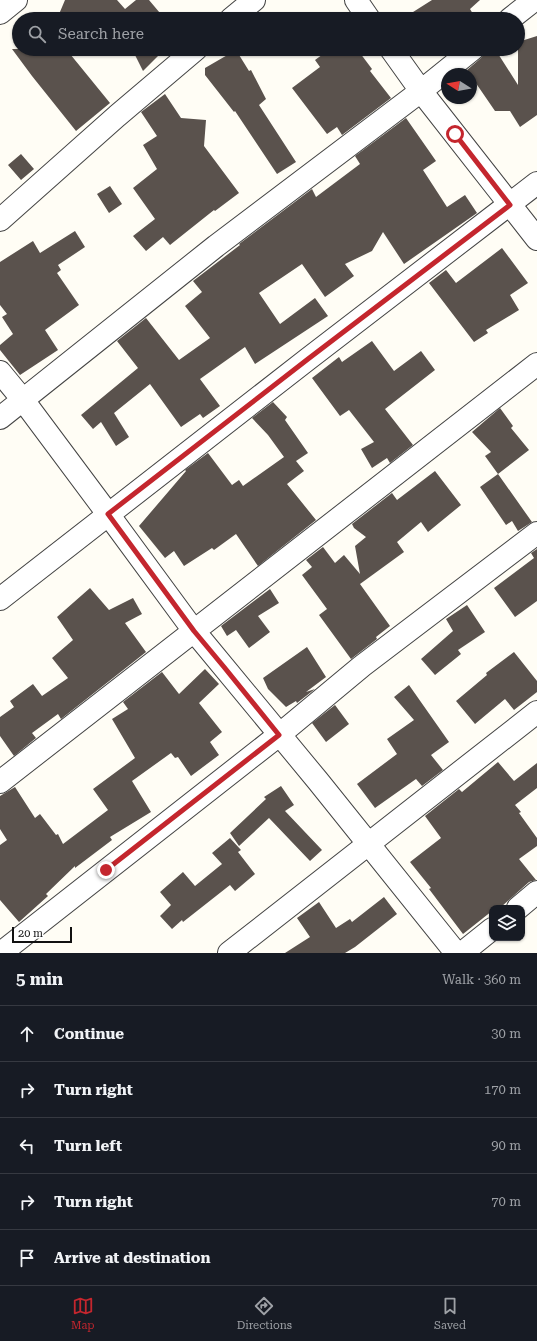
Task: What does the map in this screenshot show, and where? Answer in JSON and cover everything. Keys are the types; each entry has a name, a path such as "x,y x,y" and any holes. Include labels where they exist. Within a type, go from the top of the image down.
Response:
{"street":[{"path":"0,13 16,0"},
{"path":"239,12 254,0"},
{"path":"356,0 365,12"},
{"path":"519,12 534,0"},
{"path":"0,220 117,116 188,56"},
{"path":"396,56 421,91 537,239"},
{"path":"0,418 216,246 421,91 464,56"},
{"path":"0,599 537,183"},
{"path":"0,782 537,364"},
{"path":"0,372 23,400 194,631 318,781 456,953"},
{"path":"1,953 279,735 362,666 537,534"},
{"path":"229,953 537,712"},
{"path":"522,905 537,892"},
{"path":"462,953 489,931"}],"building":[{"path":"65,0 117,0 125,9 136,0 149,0 159,12 60,12"},
{"path":"432,0 480,0 470,9 472,12 413,12"},
{"path":"537,36 537,115 520,127 510,111 495,111 477,85 477,68 469,68 482,56 499,56 518,85 518,56 525,56 525,40"},
{"path":"17,56 72,56 110,103 76,131"},
{"path":"136,56 158,56 143,71"},
{"path":"226,56 240,56 249,71 251,70 266,99 259,105 296,162 277,174 235,111 234,112 205,75 205,68"},
{"path":"320,56 362,56 372,69 370,71 391,98 342,135 337,127 327,134 292,88 320,67 315,60"},
{"path":"165,94 181,118 206,120 204,146 239,193 215,211 214,210 170,245 163,237 146,251 133,236 155,219 133,188 157,169 143,145 157,136 141,112"},
{"path":"406,118 436,161 423,170 447,207 465,195 477,213 404,264 383,232 372,251 345,264 354,276 325,297 302,264 259,293 280,324 315,298 328,316 255,364 245,347 200,379 220,406 203,418 200,414 181,427 150,384 114,413 129,437 116,446 101,422 93,429 81,415 138,368 117,341 146,318 179,360 210,338 185,306 202,292 193,281 312,189 316,197 360,164 355,156"},
{"path":"21,154 34,169 21,180 8,165"},
{"path":"110,186 122,204 109,213 97,194"},
{"path":"75,231 85,247 58,265 61,270 57,273 79,305 45,330 58,350 20,375 0,350 0,345 13,334 2,317 7,314 0,305 0,262 33,241 40,253"},
{"path":"502,248 528,283 510,295 519,310 486,330 488,333 474,342 429,283 446,270 456,283"},
{"path":"372,341 394,371 421,351 435,370 385,409 413,445 390,463 387,458 372,468 361,449 374,442 349,410 340,416 312,378 339,357 342,362"},
{"path":"273,402 287,417 285,420 308,453 296,461 304,471 287,484 316,520 258,566 236,534 214,550 212,548 184,566 174,551 165,558 139,526 186,471 185,470 208,453 232,485 239,480 243,486 284,457 268,435 252,418"},
{"path":"500,408 513,426 511,428 529,450 498,474 485,456 491,452 472,432"},
{"path":"435,471 461,505 428,532 421,522 397,542 404,552 360,584 390,626 376,637 377,639 351,659 319,615 327,609 302,575 312,567 306,560 323,547 335,563 344,555 360,574 355,546 366,537 354,528 352,524 392,493 397,500"},
{"path":"498,474 532,522 518,531 512,521 506,525 480,487"},
{"path":"537,549 537,601 515,617 494,588 534,558 531,553"},
{"path":"90,588 109,610 133,598 142,614 125,623 146,652 61,719 58,714 32,733 36,738 14,756 0,736 0,717 14,707 10,701 33,684 42,696 68,678 52,658 73,640 57,617"},
{"path":"270,589 279,603 258,616 270,632 249,648 236,630 227,636 221,626"},
{"path":"467,605 485,632 458,650 461,654 435,675 421,659 453,631 446,619"},
{"path":"307,647 326,677 306,692 315,689 297,703 296,701 286,707 268,689 263,678"},
{"path":"514,652 537,681 537,692 514,710 505,699 475,724 456,701 487,675 486,673"},
{"path":"205,669 219,684 199,703 222,732 210,742 219,755 191,776 178,757 175,758 171,753 132,781 151,812 110,837 112,840 75,868 75,866 46,894 48,896 19,922 0,900 0,845 7,840 0,829 0,796 15,787 35,818 40,814 56,835 58,834 63,844 108,810 93,789 135,758 112,719 128,709 123,702 162,672 179,694"},
{"path":"409,685 449,742 431,755 443,770 422,786 416,779 375,808 357,784 397,754 387,739 414,720 394,697"},
{"path":"335,705 349,724 326,742 312,723"},
{"path":"498,762 514,781 537,763 537,788 515,805 537,838 537,846 519,859 536,880 529,882 503,905 489,905 489,913 463,934 429,889 431,888 410,862 441,838 425,816 459,789 462,792"},
{"path":"281,786 294,805 285,811 322,850 310,861 269,818 239,846 230,833 266,799 264,797"},
{"path":"230,838 241,850 238,852 255,874 235,891 230,885 172,929 160,916 171,905 160,892 183,872 195,886 222,864 212,853"},
{"path":"384,897 397,914 355,947 345,953 285,953 310,937 297,918 319,902 336,928 350,919 352,922"}],"route":[{"path":"106,870 279,735 194,631 108,514 510,205 455,134"}]}
